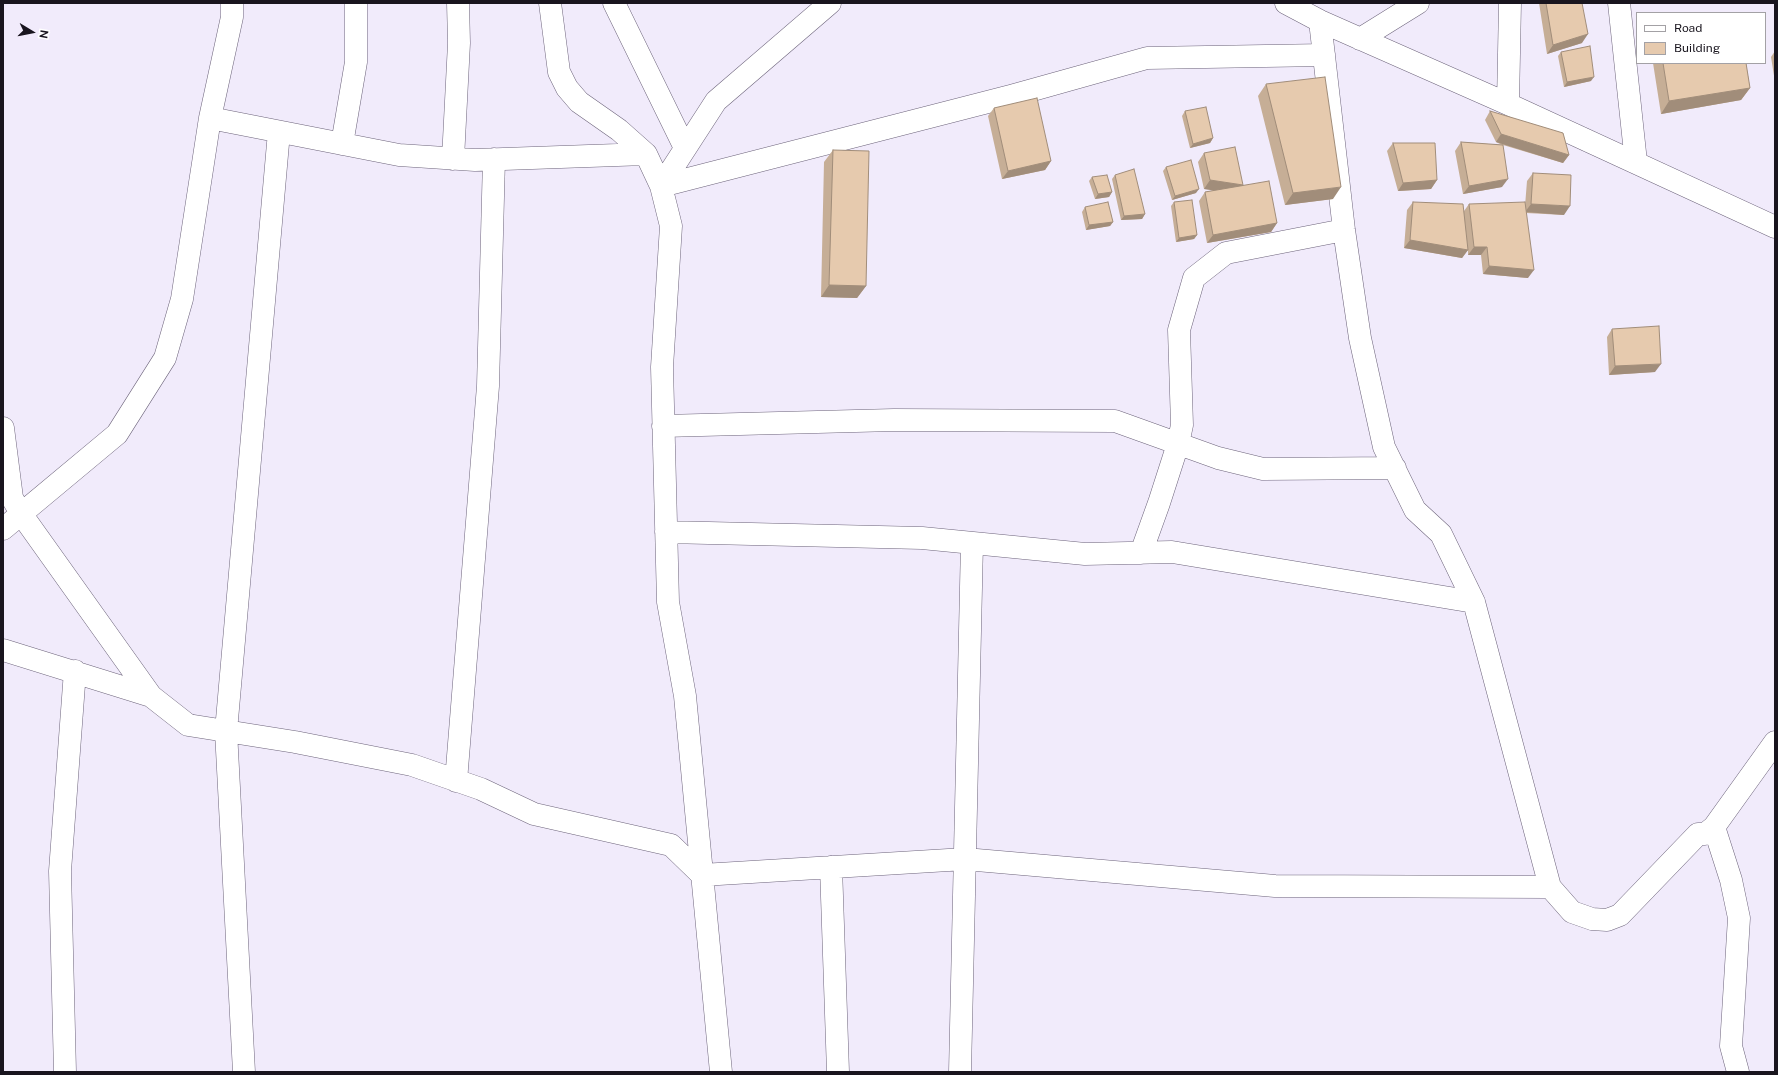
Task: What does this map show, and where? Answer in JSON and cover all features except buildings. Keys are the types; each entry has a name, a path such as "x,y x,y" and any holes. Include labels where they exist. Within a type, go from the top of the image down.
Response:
{"street":[{"path":"3,529 22,515 117,434 165,358 182,299 210,118 232,17 232,3"},
{"path":"342,144 356,62 356,3"},
{"path":"453,159 459,43 458,3"},
{"path":"550,3 559,72 567,88 579,102 619,130 646,154 661,186 671,226 662,368 668,602 685,696 721,1072"},
{"path":"614,3 685,148"},
{"path":"661,186 716,101 830,3"},
{"path":"1286,3 1320,22 1508,104 1775,227"},
{"path":"1360,39 1418,3"},
{"path":"1508,104 1510,3"},
{"path":"1619,3 1636,162"},
{"path":"1320,22 1344,230 1360,338 1384,447 1415,510 1440,534 1474,602 1550,887 1572,912 1592,919 1607,920 1620,915 1698,834 1705,834 1714,827 1775,742"},
{"path":"661,186 1011,96 1147,58 1324,55"},
{"path":"210,118 399,155 453,159 494,159 646,154"},
{"path":"244,1072 226,731 279,132"},
{"path":"456,781 488,386 494,159"},
{"path":"1141,553 1178,444 1182,425 1179,330 1194,278 1226,253 1344,230"},
{"path":"663,426 894,420 1115,421 1218,458 1263,469 1395,468"},
{"path":"3,428 12,498 22,515 151,696 188,724 412,764 481,790 534,814 671,845 702,875 965,860 1275,886 1550,887"},
{"path":"666,532 922,538 1085,554 1172,552 1474,602"},
{"path":"960,1072 972,543"},
{"path":"3,650 75,671 151,696"},
{"path":"65,1072 60,871 75,671"},
{"path":"1714,827 1731,880 1739,918 1731,1046 1738,1072"},
{"path":"831,867 838,1072"}]}
